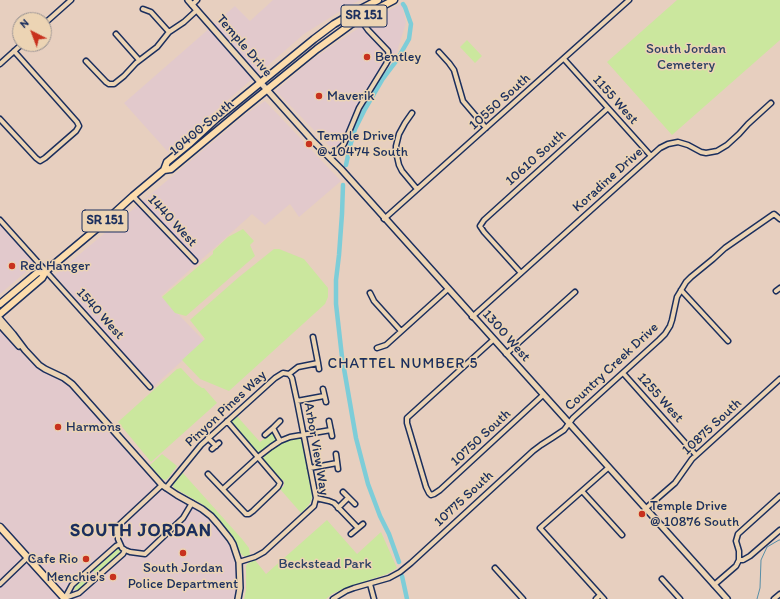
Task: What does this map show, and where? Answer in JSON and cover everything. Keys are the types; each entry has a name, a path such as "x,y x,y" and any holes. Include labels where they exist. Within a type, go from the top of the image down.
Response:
{"main road":[{"name":"10400 South","path":"360,19 335,35 172,169 164,170 167,162 216,119 314,39 334,24 378,0"},
{"name":"SR 151","path":"360,19 394,0"},
{"name":"SR 151","path":"0,314 42,278 46,271 164,170"},
{"name":"SR 151","path":"0,304 35,275 46,271"},
{"path":"0,526 65,599"}],"street":[{"path":"52,17 71,0"},
{"name":"Temple Drive","path":"188,0 267,90"},
{"path":"192,5 197,0"},
{"name":"10550 South","path":"384,219 629,0"},
{"path":"143,10 151,12 169,32"},
{"path":"86,61 108,84 114,84 139,60 157,47 169,32 184,22 197,10"},
{"path":"330,158 344,144 359,108 386,65 388,58 388,51 368,30 360,19"},
{"path":"116,34 139,60"},
{"path":"0,64 14,52 79,126 76,131 46,158 40,161 0,118"},
{"path":"439,52 454,70 463,101 486,128"},
{"name":"1155 West","path":"564,59 651,156"},
{"name":"1300 West","path":"267,90 569,423 726,599"},
{"name":"Koradine Drive","path":"472,317 664,146 672,143 683,143 701,152 717,151 722,149 771,103"},
{"name":"10610 South","path":"521,273 480,226 484,220 608,108"},
{"path":"412,113 399,134 396,152 398,165 417,189"},
{"name":"1440 West","path":"133,196 195,261"},
{"name":"Country Creek Drive","path":"569,423 665,334 672,320 677,297 691,277 725,248 774,214 780,219"},
{"name":"1540 West","path":"0,220 150,387"},
{"path":"377,348 386,344 448,289"},
{"path":"681,290 728,341"},
{"path":"506,354 575,292"},
{"path":"370,293 374,301 401,331"},
{"path":"0,319 39,365 64,378 72,384 164,486 211,516 225,532 233,544 239,562 240,582 238,599"},
{"path":"0,325 13,340 25,350"},
{"path":"313,337 319,370"},
{"name":"10750 South","path":"493,340 407,418 407,423 426,487 431,495 440,490 543,395"},
{"name":"Pinyon Pines Way","path":"120,544 118,539 118,526 164,486 208,438 275,378 283,373 290,374 298,368 318,363"},
{"name":"1255 West","path":"622,373 696,455"},
{"name":"Arbor View Way","path":"239,562 255,557 264,552 314,506 316,498 297,401 290,374"},
{"name":"10875 South","path":"645,509 675,483 696,455 780,380"},
{"path":"323,389 326,402"},
{"path":"297,401 324,396"},
{"path":"208,474 246,514 253,511 278,487 280,483 227,421"},
{"path":"265,435 280,421"},
{"path":"329,421 332,436"},
{"name":"10775 South","path":"333,599 350,590 389,578 405,568 533,450 564,430 569,423"},
{"path":"273,428 280,441"},
{"path":"223,489 258,457 280,441 290,437 331,430"},
{"path":"208,438 216,446"},
{"path":"336,454 338,469"},
{"path":"310,468 337,463"},
{"path":"604,599 540,528 608,468"},
{"path":"582,491 622,535"},
{"path":"343,492 355,504"},
{"path":"714,585 736,566 739,560 739,551 736,541 738,534 780,496"},
{"path":"316,498 334,503 358,528"},
{"path":"338,508 348,498"},
{"path":"65,599 72,585 116,546 120,544 122,548 130,552 145,554 183,518 192,503"},
{"path":"351,534 363,524"},
{"path":"739,560 743,560 750,556 780,530"},
{"path":"65,599 79,593 126,550"},
{"path":"0,584 28,557"},
{"path":"495,568 523,599"},
{"path":"662,579 680,599"},
{"path":"370,584 374,599"},
{"path":"774,599 780,594"},
{"path":"596,599 600,595"}],"shaded area":[{"path":"273,0 361,0 350,5 304,34 168,152 124,103 235,6 250,21"},
{"path":"402,3 406,23 396,55 369,93 342,159 276,91 310,61 360,27"},
{"path":"265,101 341,181 299,217 290,204 265,225 252,214 161,296 204,341 153,387 55,275 246,114"},
{"path":"0,225 35,264 0,294"},
{"path":"0,328 28,360 63,381 84,401 147,474 165,492 193,506 215,525 231,548 236,569 235,596 232,599 0,599"}],"green space":[{"name":"South Jordan Cemetery","path":"677,0 780,0 780,40 672,135 607,62"},
{"path":"467,40 482,56 475,63 460,47"},
{"path":"243,229 254,241 250,245 255,256 186,316 175,313 162,297 213,254 213,251 228,237"},
{"path":"274,249 279,249 304,259 328,288 328,297 325,304 229,391 200,379 182,360 205,339 190,320 239,277"},
{"path":"181,368 195,383 204,388 217,403 151,462 118,422 177,369"},
{"path":"236,415 260,442 272,433 274,434 275,441 261,451 258,452 254,450 231,423 232,419"},
{"path":"297,438 302,441 312,496 308,506 301,513 280,489 284,486 284,481 263,459 266,453 278,444"},
{"path":"162,454 177,466 166,480 162,479 150,465"},
{"path":"182,472 242,539 249,548 250,555 245,557 241,554 231,534 211,511 174,488 174,482"},
{"name":"Beckstead Park","path":"327,520 357,554 381,532 397,568 387,574 345,588 332,594 326,599 244,599 246,590 246,566 248,563 255,560 266,574"},
{"path":"118,547 122,550 120,554 96,574 93,569 94,567"},
{"path":"88,575 91,577 90,581 82,588 74,590 77,583"}],"waterway":[{"path":"346,165 355,129 382,80 397,60 409,39 411,24 403,4"},
{"path":"343,185 336,280 336,304 342,357 356,438 368,484 399,562"},
{"path":"757,599 760,588 761,560 767,547 780,540"},
{"path":"402,576 407,599"}],"place":[{"name":"Bentley","path":"367,57"},
{"name":"Maverik","path":"319,96"},
{"name":"Temple Drive @ 10474 South","path":"309,144"},
{"name":"Red Hanger","path":"12,266"},
{"name":"Harmons","path":"58,427"},
{"name":"Temple Drive @ 10876 South","path":"642,514"},
{"name":"South Jordan Police Department","path":"183,553"},
{"name":"Cafe Rio","path":"86,559"},
{"name":"Menchie's","path":"113,577"}],"district":[{"name":"CHATTEL NUMBER 5","path":"403,364"},
{"name":"SOUTH JORDAN","path":"141,531"}]}
